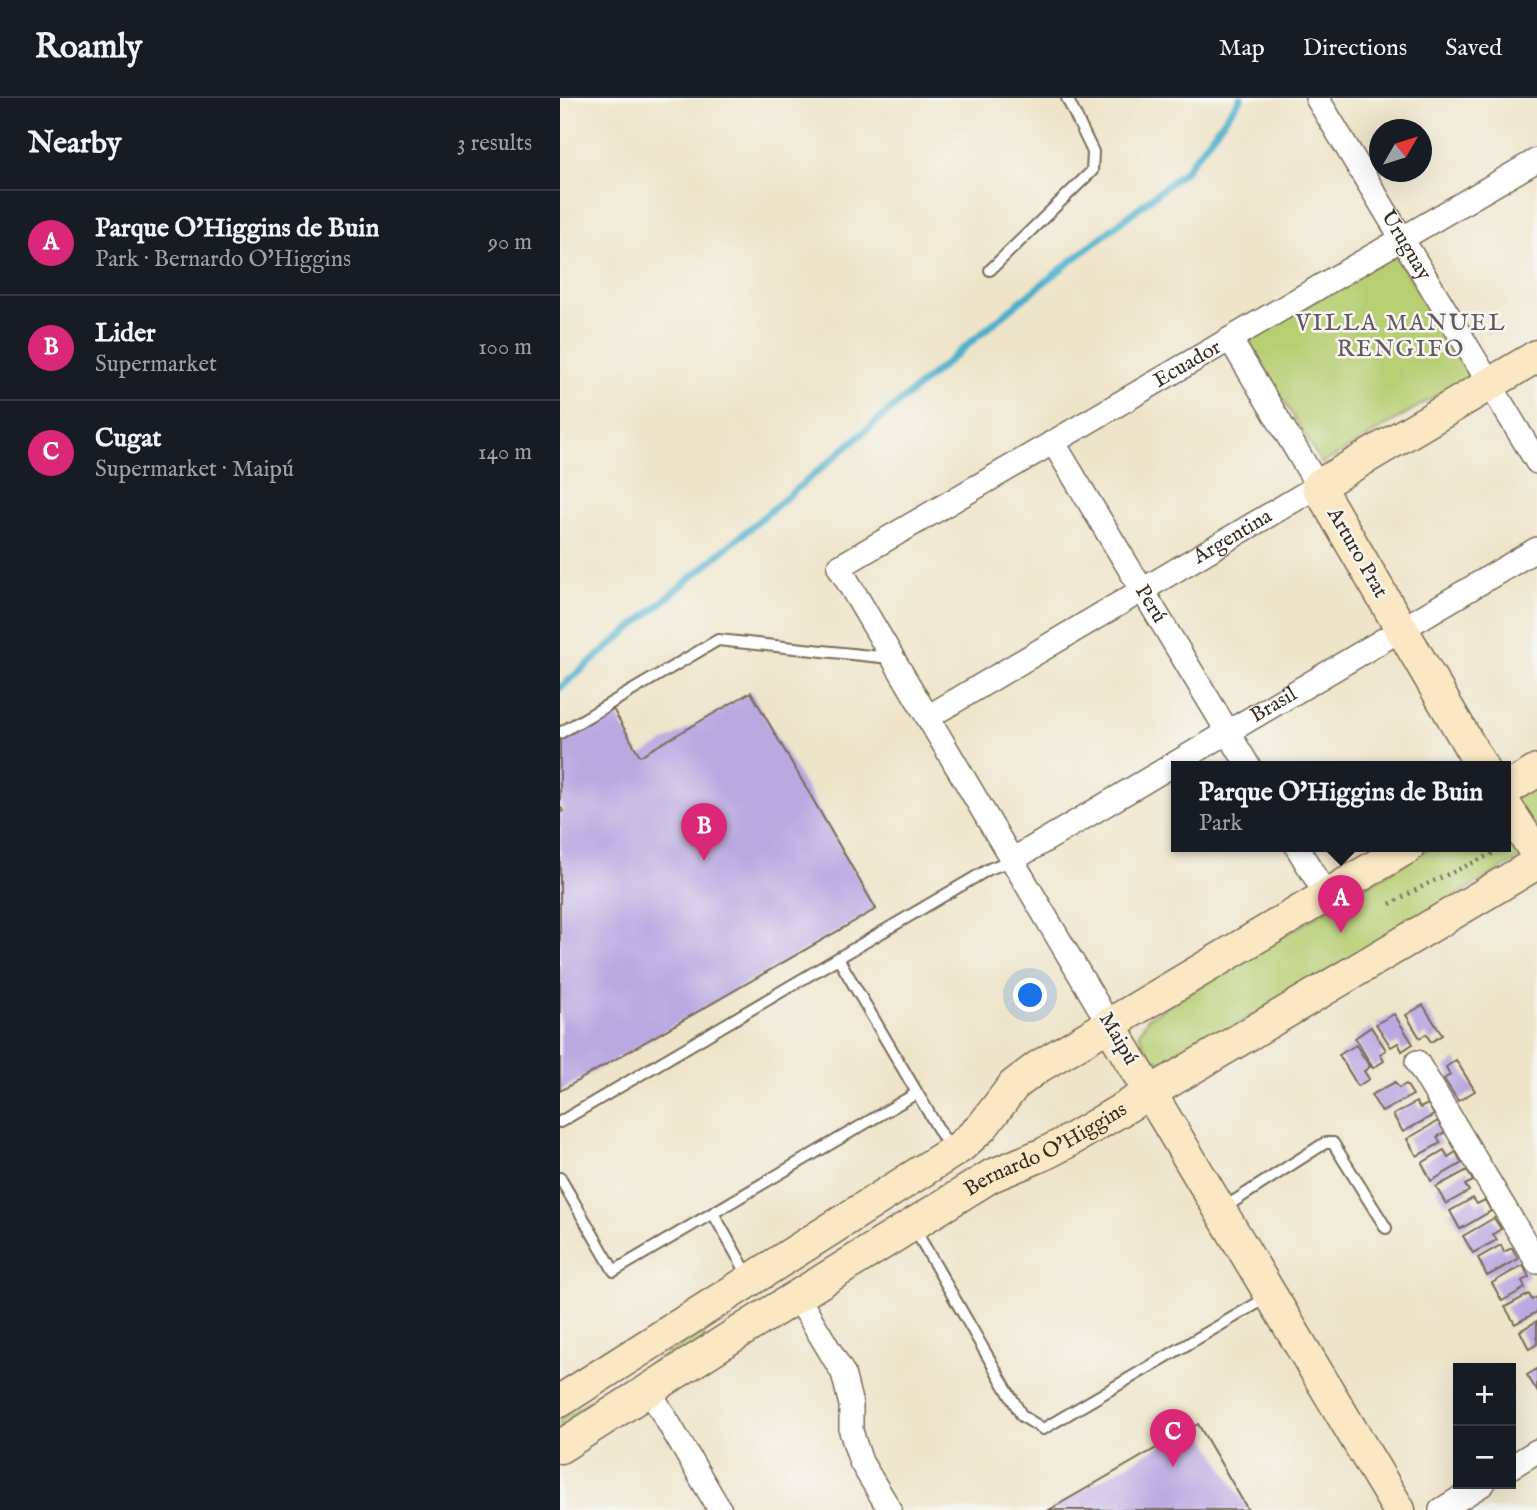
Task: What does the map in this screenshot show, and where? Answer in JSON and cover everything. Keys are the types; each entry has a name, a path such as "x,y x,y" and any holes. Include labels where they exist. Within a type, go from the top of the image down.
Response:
{"street":[{"name":"Uruguay","path":"1317,98 1537,462"},
{"name":"Ecuador","path":"839,567 1537,160"},
{"name":"Arturo Prat","path":"1230,339 1478,761"},
{"name":"Argentina","path":"928,717 1537,356"},
{"name":"Perú","path":"1054,442 1245,761"},
{"name":"Brasil","path":"1179,761 1537,549"},
{"name":"Maipú","path":"839,567 1399,1510"},
{"name":"Brasil","path":"1012,860 1171,766"},
{"path":"1511,787 1537,771"},
{"path":"1511,813 1537,854"},
{"path":"1300,852 1326,895"},
{"name":"Bernardo O'Higgins","path":"572,1393 952,1152 982,1127 1025,1075 1399,852"},
{"name":"Bernardo O'Higgins","path":"560,1447 991,1176 1057,1148 1537,863"},
{"path":"1417,1062 1537,1262"},
{"path":"797,1296 843,1373 851,1405 851,1432 861,1462 890,1510"},
{"path":"710,1306 730,1338"},
{"path":"649,1390 720,1510"},
{"path":"572,1393 603,1419"},
{"path":"1516,1464 1537,1451"},
{"path":"1441,1510 1475,1489"}],"lane":[{"path":"990,270 1092,171 1093,152 1067,98"},
{"path":"560,733 718,640 893,658"},
{"path":"560,1122 989,869 1012,860"},
{"path":"838,958 952,1152"},
{"path":"560,1178 614,1271 917,1093"},
{"path":"1220,1211 1325,1143 1333,1143 1386,1228"},
{"path":"713,1213 751,1280"},
{"path":"912,1225 1022,1416 1043,1429 1270,1296"}],"path":[{"path":"1390,904 1496,852"}],"green space":[{"path":"1395,253 1469,376 1322,464 1248,341"},
{"path":"1537,783 1537,848 1173,1063 1150,1059 1139,1033 1148,1018 1423,852 1511,852 1511,799"},
{"path":"702,1332 706,1341 560,1430 560,1419"}],"building":[{"path":"751,692 876,909 560,1091 560,813 563,811 560,806 560,740 613,709 640,756"},
{"path":"1423,1005 1442,1035 1431,1042 1426,1034 1420,1038 1406,1015"},
{"path":"1394,1014 1413,1044 1402,1051 1398,1043 1391,1047 1376,1024"},
{"path":"1371,1027 1386,1050 1380,1054 1384,1061 1373,1068 1355,1038"},
{"path":"1356,1045 1370,1067 1364,1071 1369,1079 1358,1086 1339,1055"},
{"path":"1456,1060 1475,1091 1458,1101 1444,1079 1450,1075 1446,1067"},
{"path":"1395,1082 1399,1088 1406,1084 1413,1095 1382,1112 1371,1095"},
{"path":"1416,1102 1420,1108 1428,1104 1434,1115 1403,1132 1393,1115"},
{"path":"1438,1121 1445,1132 1437,1137 1441,1143 1417,1156 1407,1139"},
{"path":"1444,1150 1448,1157 1456,1152 1462,1163 1431,1181 1422,1163"},
{"path":"1467,1170 1473,1181 1465,1185 1469,1191 1446,1204 1436,1187"},
{"path":"1473,1198 1477,1204 1485,1200 1491,1211 1460,1229 1450,1211"},
{"path":"1494,1218 1501,1229 1493,1234 1497,1240 1473,1253 1463,1236"},
{"path":"1501,1245 1504,1252 1512,1248 1518,1259 1487,1276 1478,1258"},
{"path":"1523,1265 1529,1277 1522,1281 1525,1288 1502,1301 1492,1283"},
{"path":"1529,1294 1532,1300 1537,1297 1537,1312 1515,1324 1505,1307"},
{"path":"1537,1321 1537,1344 1529,1349 1520,1331"},
{"path":"1537,1369 1537,1391 1527,1375"},
{"path":"1198,1424 1248,1510 1049,1510"}],"waterway":[{"path":"560,688 1008,311 1184,172 1241,98"}],"place":[{"name":"Lider","path":"704,861"},
{"name":"Parque O'Higgins de Buin","path":"1341,933"},
{"name":"Cugat","path":"1173,1467"}],"district":[{"name":"VILLA MANUEL RENGIFO","path":"1401,336"}]}
